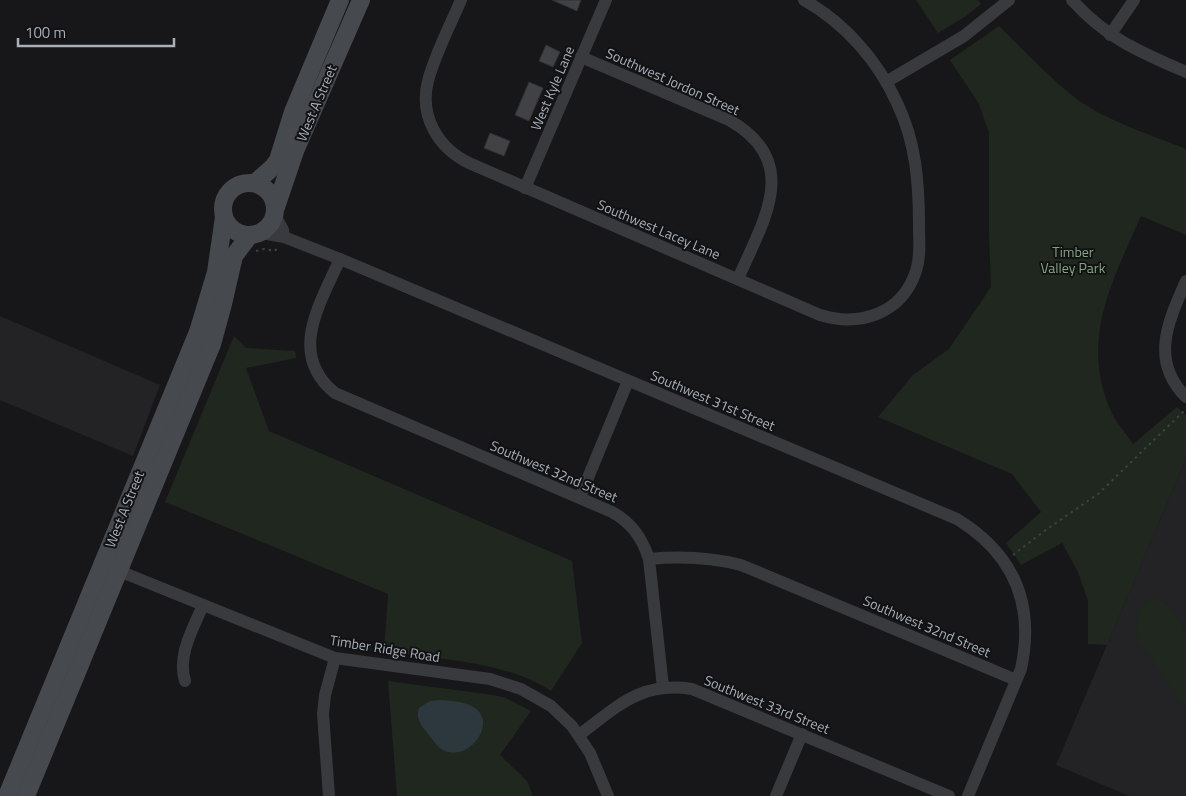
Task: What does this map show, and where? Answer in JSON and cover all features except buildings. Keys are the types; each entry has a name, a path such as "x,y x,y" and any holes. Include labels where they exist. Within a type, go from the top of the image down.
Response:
{"main road":[{"name":"West A Street","path":"255,183 278,160 293,112 340,0"},
{"name":"West A Street","path":"276,211 295,151 361,0"},
{"path":"255,183 263,186 270,192 276,211 268,228 255,234 241,234 228,225 224,217 223,208 225,199 237,185 255,183"},
{"name":"West A Street","path":"7,796 206,307 216,272 224,217"},
{"name":"West A Street","path":"26,796 212,344 224,304 234,256 255,234"}],"street":[{"name":"Southwest Lacey Lane","path":"461,0 427,82 427,111 433,129 440,141 450,151 461,160 834,319 862,319 887,309 907,290 917,269 919,255 919,191 913,148 906,126 886,82"},
{"name":"West Kyle Lane","path":"525,188 606,0"},
{"path":"804,0 827,15 845,31 861,48 886,82 964,36 1009,0"},
{"path":"1072,0 1110,35 1143,53 1186,72"},
{"path":"1110,35 1134,0"},
{"name":"Southwest Jordon Street","path":"582,57 729,120 742,127 761,148 767,160 772,183 769,206 738,279"},
{"path":"276,211 284,237"},
{"name":"Southwest 31st Street","path":"255,234 284,237 340,259 957,520 974,529 998,552 1008,567 1022,599 1026,632 1025,651 1016,680 968,796"},
{"name":"Southwest 32nd Street","path":"340,259 312,324 310,334 310,350 316,372 335,393 580,497 624,518 640,536 649,559 675,556 699,557 718,559 741,565 1016,680"},
{"path":"1186,280 1170,316 1165,338 1165,348 1168,368 1175,384 1186,397"},
{"path":"580,497 628,381"},
{"path":"120,571 114,563 123,540 123,511"},
{"path":"649,559 663,687"},
{"name":"Timber Ridge Road","path":"120,571 335,658 490,679 532,694 551,706 578,735 590,753 608,796"},
{"path":"185,682 182,673 184,655 203,605"},
{"path":"329,796 323,714 325,695 335,658"},
{"name":"Southwest 33rd Street","path":"578,735 642,692 663,687 692,689 949,796"},
{"path":"776,796 802,734"}],"path":[{"path":"1013,555 1098,494 1184,411"}],"shaded area":[{"path":"0,316 160,385 133,456 0,400"},
{"path":"1186,459 1186,796 1129,796 1056,765"},
{"path":"441,700 467,704 475,708 481,715 483,722 482,731 478,739 463,751 454,753 442,750 420,722 418,716 419,708 430,701"}],"green space":[{"path":"916,0 978,0 981,4 966,16 938,33"},
{"name":"Timber Valley Park","path":"999,26 1057,83 1078,100 1130,127 1186,149 1186,235 1141,216 1111,286 1099,334 1098,358 1102,383 1110,409 1133,444 1177,407 1186,415 1186,459 1107,645 1088,644 1088,601 1078,572 1062,543 1021,565 1006,543 1041,512 1012,474 878,417 913,375 949,349 991,287 989,133 979,104 950,60"},
{"path":"234,336 246,348 295,351 296,358 246,368 269,431 572,561 582,643 551,691 533,681 492,667 384,652 388,594 165,502"},
{"path":"1156,599 1163,602 1172,611 1181,624 1186,637 1186,709 1140,642 1136,629 1139,609 1150,600"},
{"path":"388,681 493,695 506,698 531,711 500,755 527,781 533,796 397,796"}]}
